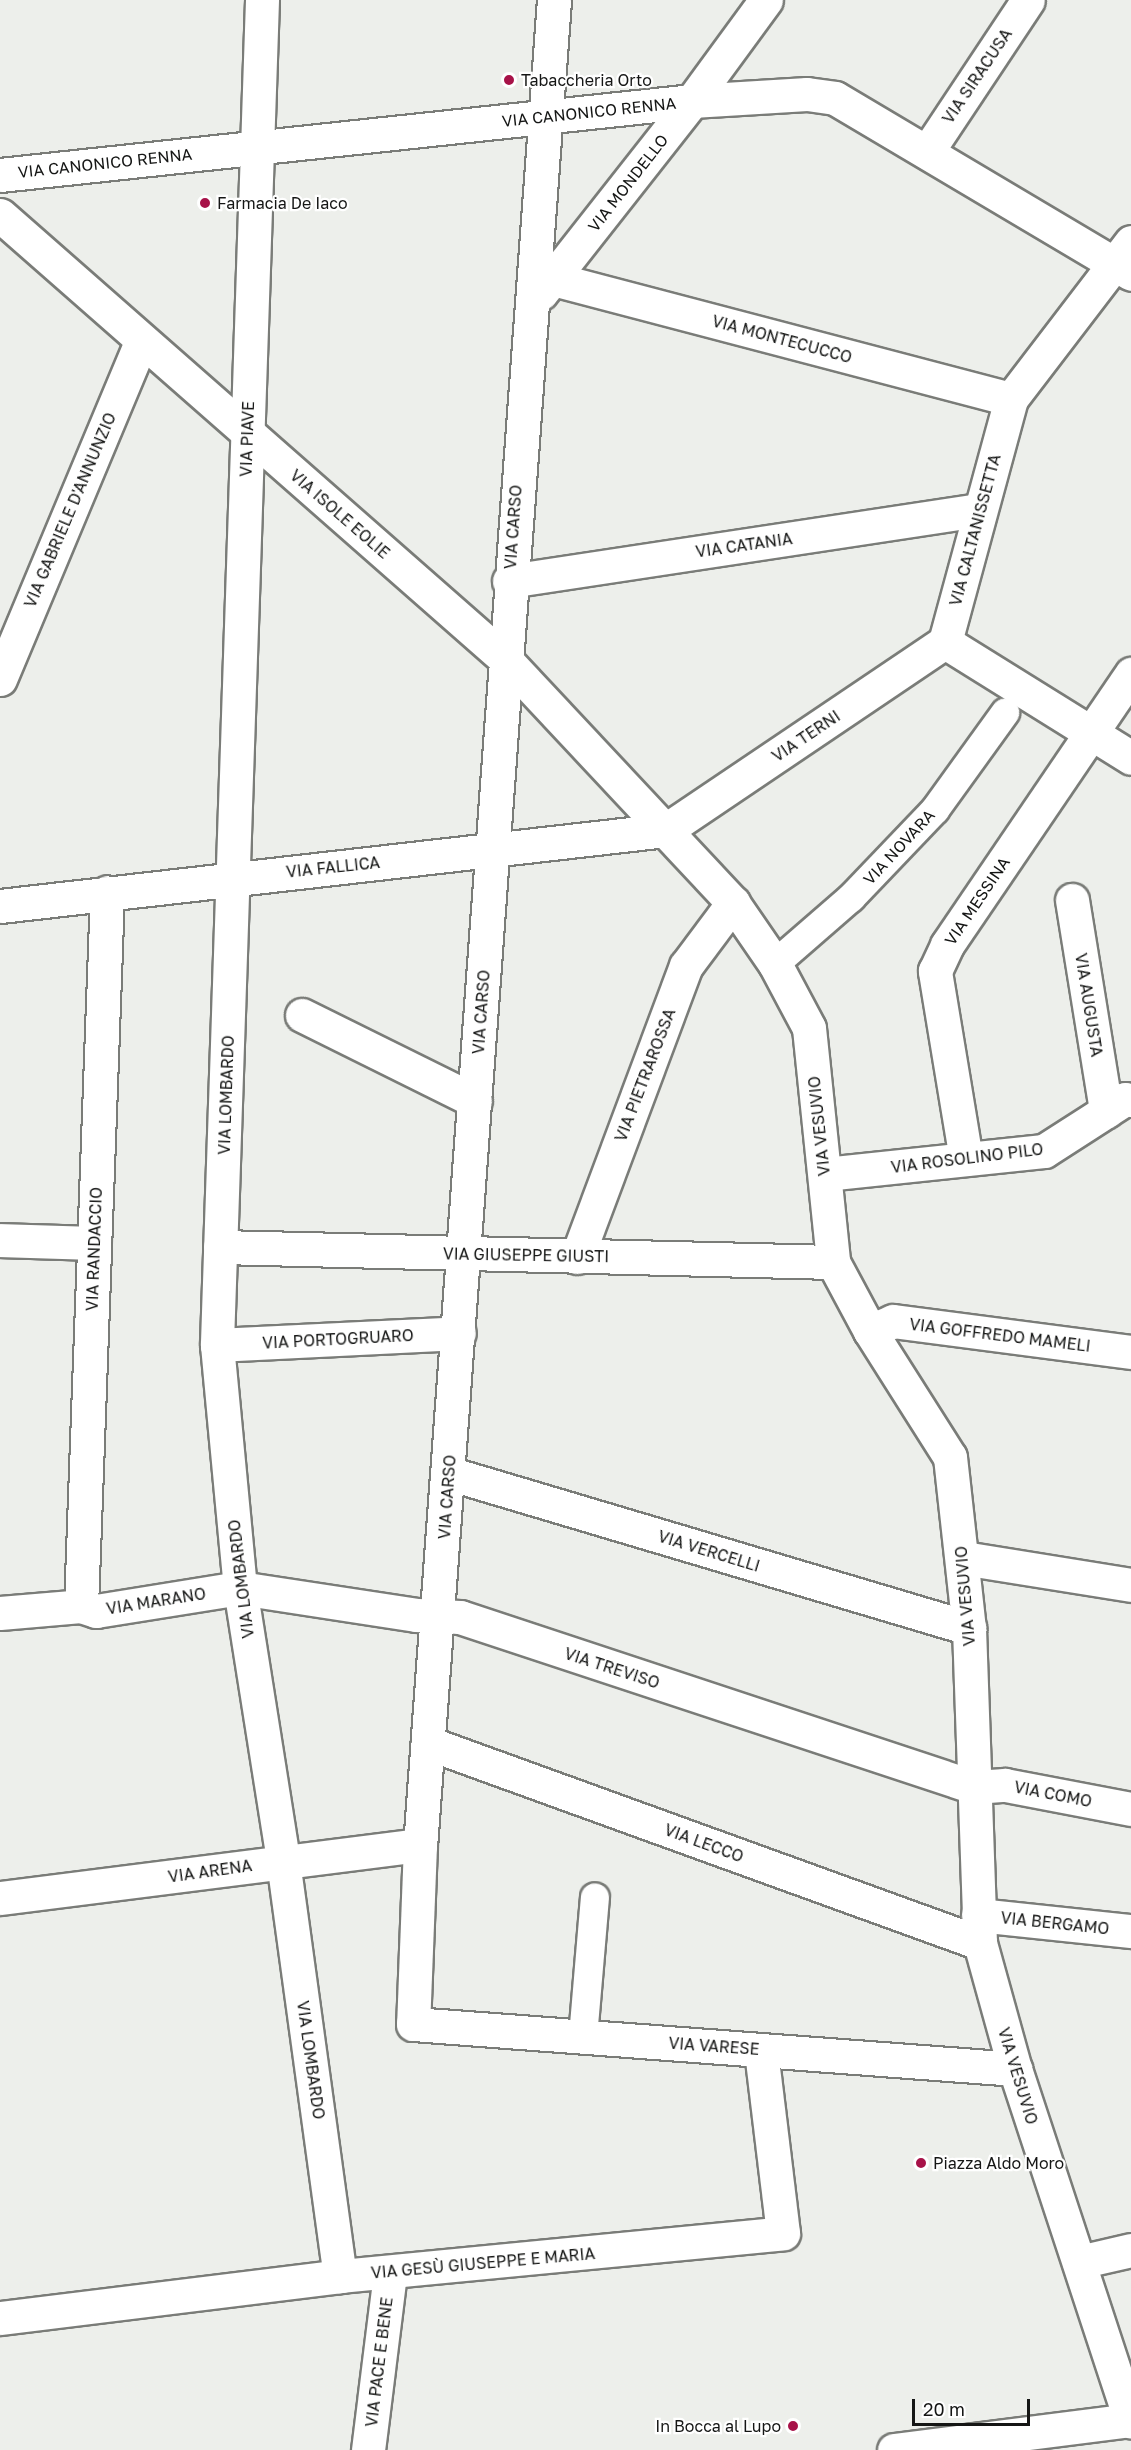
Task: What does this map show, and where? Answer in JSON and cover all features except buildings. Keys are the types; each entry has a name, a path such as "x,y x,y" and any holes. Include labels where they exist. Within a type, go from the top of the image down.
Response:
{"street":[{"name":"VIA PIAVE","path":"234,877 248,433 254,147 262,0"},
{"path":"543,267 545,117 554,0"},
{"name":"VIA MONDELLO","path":"530,306 543,267 692,101 766,0"},
{"name":"VIA SIRACUSA","path":"927,152 1028,0"},
{"name":"VIA CANONICO RENNA","path":"0,175 692,101 807,94 835,98 927,152 1125,260"},
{"name":"VIA ISOLE EOLIE","path":"0,215 141,342 504,658 666,830"},
{"name":"VIA CALTANISSETTA","path":"945,642 1011,399 1125,260"},
{"name":"VIA MONTECUCCO","path":"543,267 1011,399"},
{"name":"VIA CARSO","path":"413,2024 420,1845 465,1254 509,580 530,306"},
{"name":"VIA GABRIELE D'ANNUNZIO","path":"0,679 141,342"},
{"name":"VIA CATANIA","path":"509,580 979,510"},
{"path":"945,642 1131,758"},
{"name":"VIA TERNI","path":"666,830 945,642"},
{"name":"VIA MESSINA","path":"966,1159 935,971 947,945 1131,674"},
{"name":"VIA NOVARA","path":"775,964 851,898 935,810 1005,713"},
{"name":"VIA FALLICA","path":"0,906 234,877 666,830"},
{"name":"VIA VESUVIO","path":"666,830 733,903 775,964 809,1028 833,1262 870,1331 950,1457 969,1628 979,1929 1015,2069 1131,2421"},
{"name":"VIA LOMBARDO","path":"234,877 217,1345 240,1588 283,1861 340,2276"},
{"name":"VIA RANDACCIO","path":"81,1606 107,892"},
{"name":"VIA AUGUSTA","path":"1072,900 1118,1105"},
{"name":"VIA PIETRAROSSA","path":"577,1257 686,966 733,903"},
{"path":"302,1015 475,1101"},
{"name":"VIA ROSOLINO PILO","path":"825,1174 1044,1151 1118,1105"},
{"path":"0,1240 94,1243"},
{"name":"VIA GIUSEPPE GIUSTI","path":"220,1247 833,1262"},
{"name":"VIA GOFFREDO MAMELI","path":"870,1331 892,1321 1131,1352"},
{"name":"VIA PORTOGRUARO","path":"217,1345 459,1333"},
{"name":"VIA VERCELLI","path":"448,1473 969,1628"},
{"path":"963,1558 1131,1585"},
{"name":"VIA MARANO","path":"0,1613 81,1606 96,1611 240,1588"},
{"name":"VIA TREVISO","path":"240,1588 438,1616 460,1617 974,1787"},
{"name":"VIA LECCO","path":"428,1743 979,1929"},
{"name":"VIA COMO","path":"974,1787 1005,1785 1131,1809"},
{"name":"VIA ARENA","path":"0,1899 420,1845"},
{"path":"583,2037 595,1898"},
{"name":"VIA BERGAMO","path":"979,1929 1131,1931"},
{"name":"VIA VARESE","path":"413,2024 1015,2069"},
{"name":"VIA GESÙ GIUSEPPE E MARIA","path":"0,2318 340,2276 390,2273 783,2233 761,2050"},
{"path":"1079,2262 1131,2250"},
{"name":"VIA PACE E BENE","path":"368,2450 390,2273"},
{"path":"894,2450 1131,2421"}],"place":[{"name":"Tabaccheria Orto","path":"509,80"},
{"name":"Farmacia De Iaco","path":"205,203"},
{"name":"Piazza Aldo Moro","path":"921,2163"},
{"name":"In Bocca al Lupo","path":"793,2426"}]}
